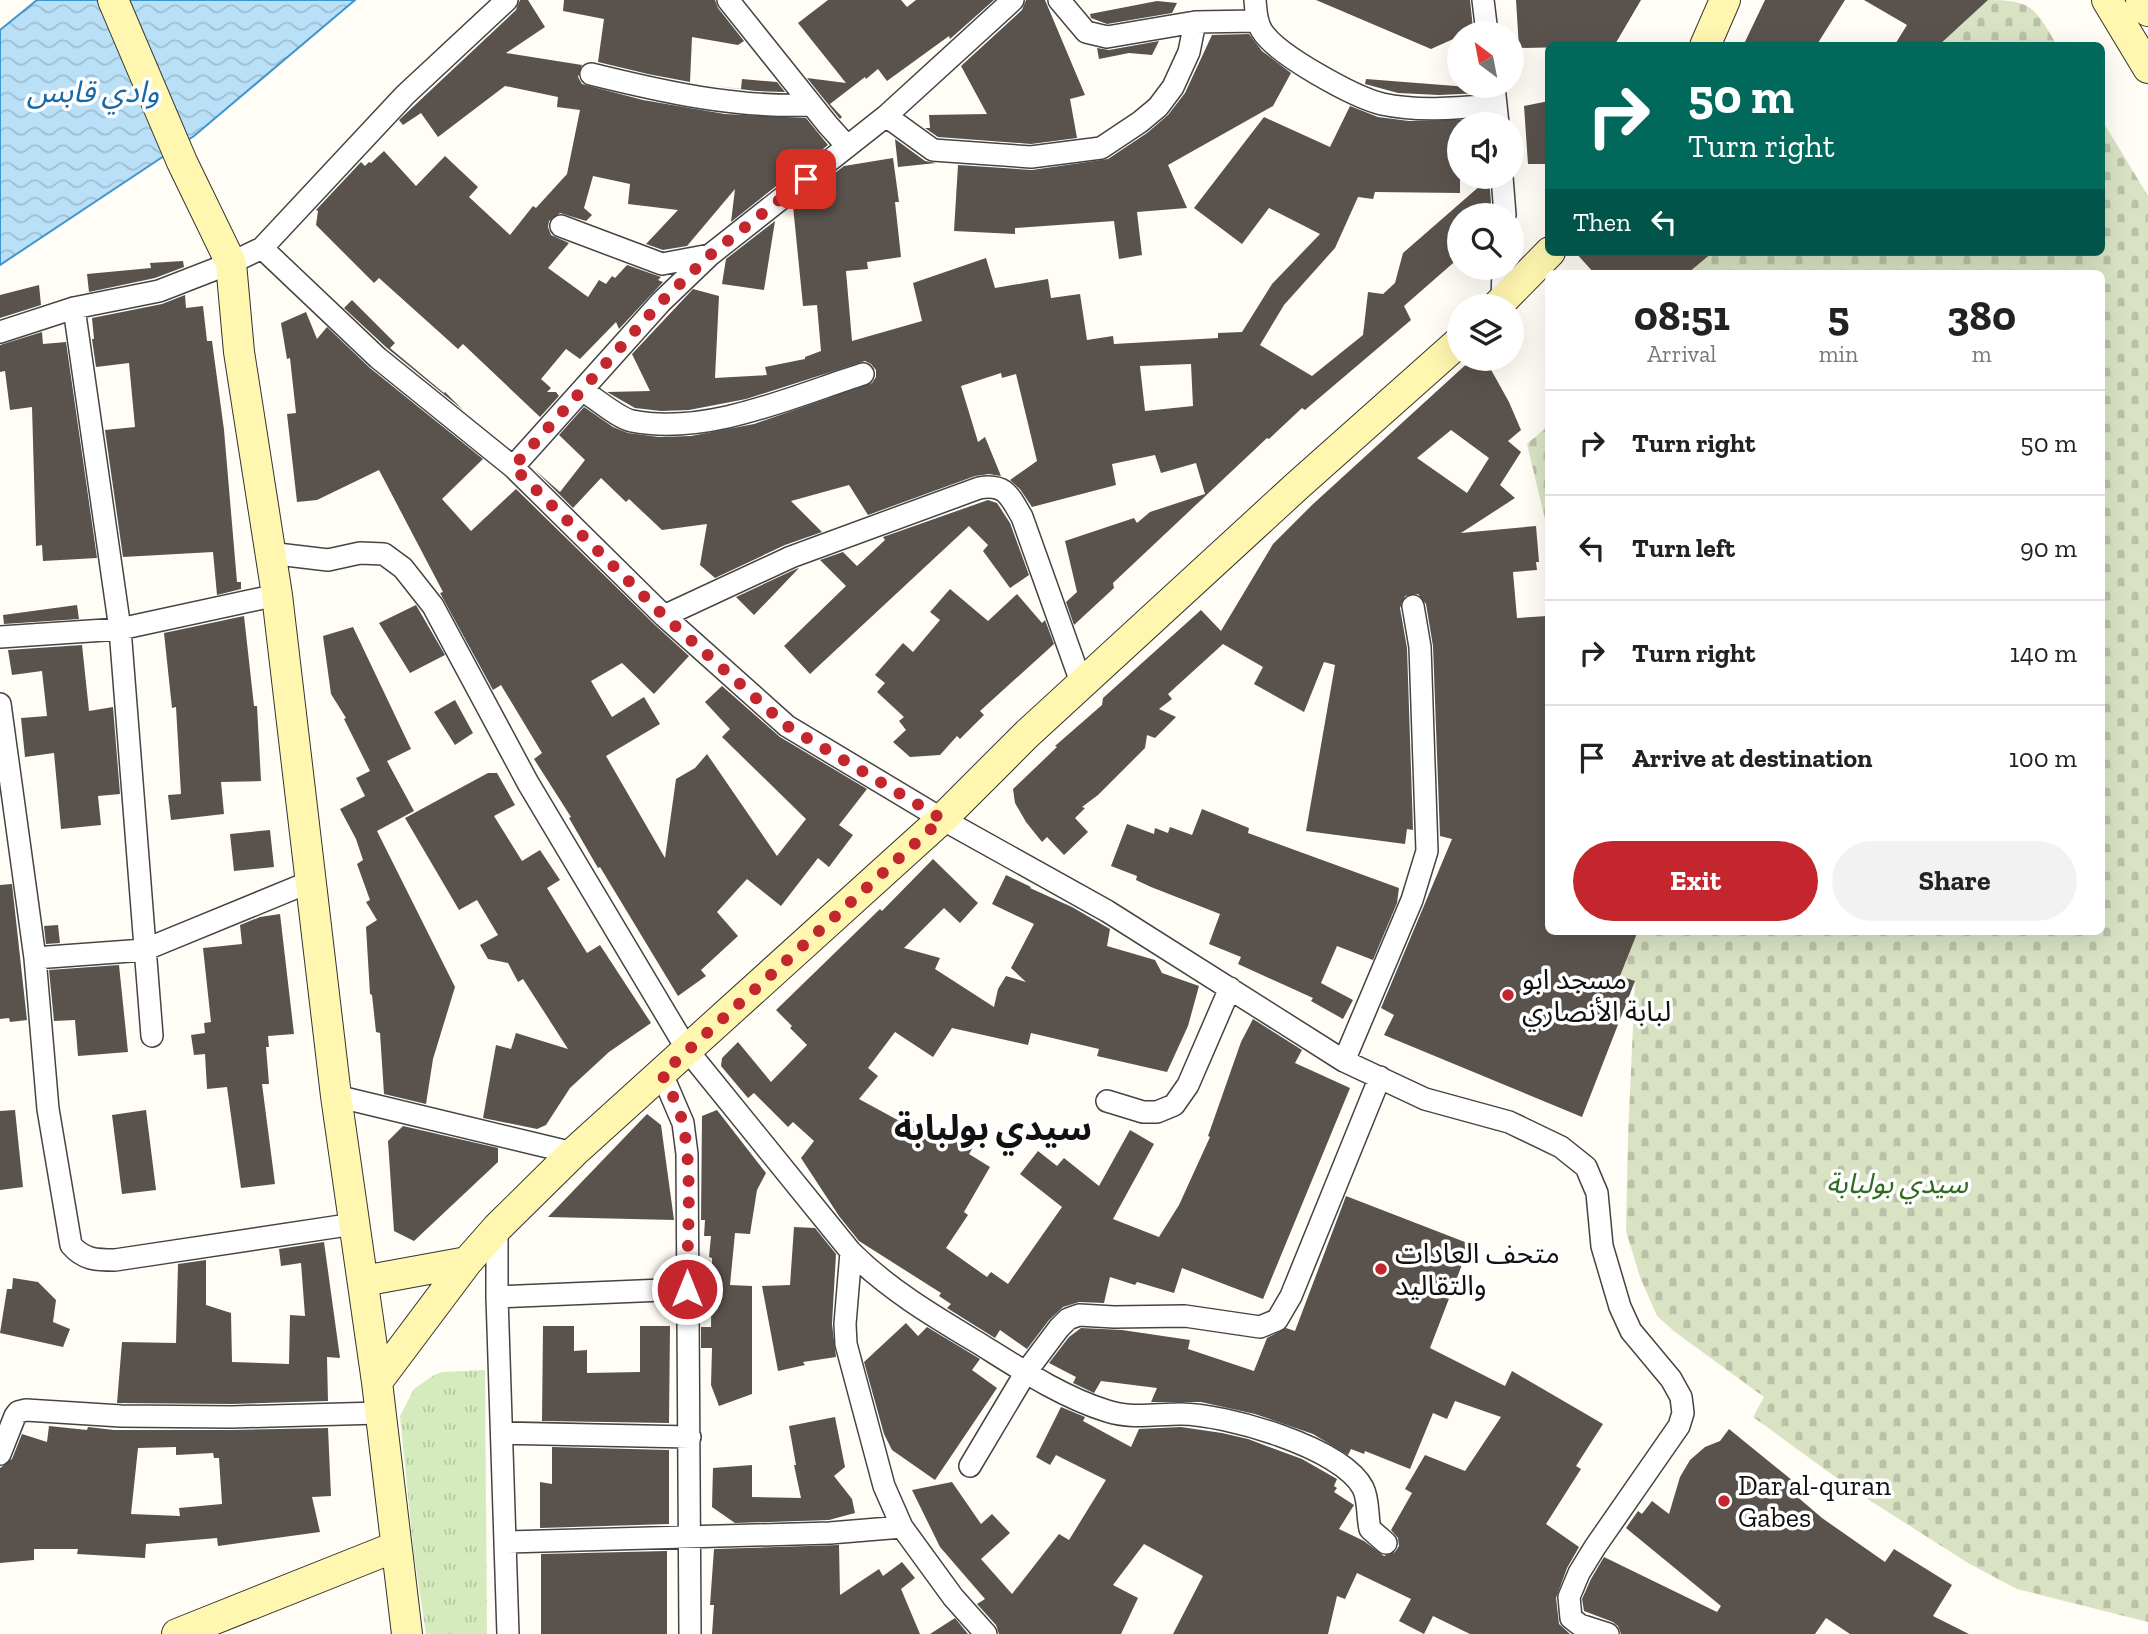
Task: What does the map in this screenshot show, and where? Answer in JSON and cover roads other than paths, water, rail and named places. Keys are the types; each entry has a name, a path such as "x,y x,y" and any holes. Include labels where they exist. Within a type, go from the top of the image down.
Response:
{"street":[{"path":"113,0 182,162 231,263 239,352 276,594 336,1096 377,1382 407,1634"},
{"path":"0,332 75,308 159,291 262,248 405,95 508,0"},
{"path":"728,0 847,146"},
{"path":"513,467 661,302 710,255 886,116 1013,0"},
{"path":"1059,0 1086,32 1096,36 1116,37 1256,10 1263,33 1276,47 1296,61 1381,104 1454,108 1496,105"},
{"path":"1483,0 1486,21"},
{"path":"1707,42 1725,0"},
{"path":"2107,0 2148,68"},
{"path":"2141,0 2148,11"},
{"path":"886,116 933,150 1031,157 1101,148 1158,107 1173,87 1189,52 1195,22"},
{"path":"590,74 668,93 718,101 774,106 811,105"},
{"path":"561,226 662,264 710,255"},
{"path":"262,248 378,358 513,467 664,616 787,726 942,819 1107,911 1344,1061 1425,1099 1509,1122 1561,1147 1586,1167 1597,1193 1602,1246 1620,1307 1631,1331 1671,1380 1681,1397 1683,1413 1679,1426 1595,1547 1579,1573 1569,1597 1570,1618 1580,1625 1608,1634"},
{"path":"1509,294 1546,256"},
{"path":"75,308 120,629 152,1036"},
{"path":"377,1382 467,1262 497,1228 573,1153 942,819 1026,735 1447,353"},
{"path":"582,390 630,421 666,424 706,421 736,415 863,374"},
{"path":"664,616 791,557 990,486 1007,494 1022,517 1082,685"},
{"path":"269,553 328,560 360,553 384,554 403,568 433,606 528,783 688,1051 866,1267 905,1297 1026,1373 1108,1411 1141,1417 1180,1414 1210,1416 1241,1422 1306,1446 1353,1475 1363,1489 1370,1529 1386,1543"},
{"path":"0,637 120,629 276,594"},
{"path":"1344,1061 1412,900 1427,851 1420,648 1413,606"},
{"path":"0,704 35,958 48,1109 71,1245 80,1255 94,1260 115,1260 354,1224"},
{"path":"35,958 144,950 312,881"},
{"path":"1107,1101 1143,1112 1157,1112 1174,1105 1188,1085 1230,988"},
{"path":"662,1074 683,1123 687,1154 690,1634"},
{"path":"970,1466 1026,1373 1068,1319 1079,1315 1185,1316 1260,1327 1277,1320 1291,1296 1380,1077"},
{"path":"336,1096 573,1153"},
{"path":"497,1228 496,1297 508,1634"},
{"path":"851,1252 846,1344 884,1486 902,1527 946,1588 986,1634"},
{"path":"363,1281 467,1262"},
{"path":"496,1297 687,1289"},
{"path":"0,1454 15,1416 26,1410 135,1416 232,1417 379,1413"},
{"path":"502,1433 690,1437"},
{"path":"506,1542 830,1533 902,1527"},
{"path":"177,1634 395,1547"}],"water":[{"name":"وادي قابس","path":"37,0 355,0 194,136 0,265 0,30"}],"place":[{"name":"مسجد ابو لبابة الأنصاري","path":"1508,995"},
{"name":"متحف العادات والتقاليد","path":"1381,1269"},
{"name":"Dar al-quran Gabes","path":"1724,1501"}],"district":[{"name":"سيدي بولبابة","path":"993,1128"}]}
